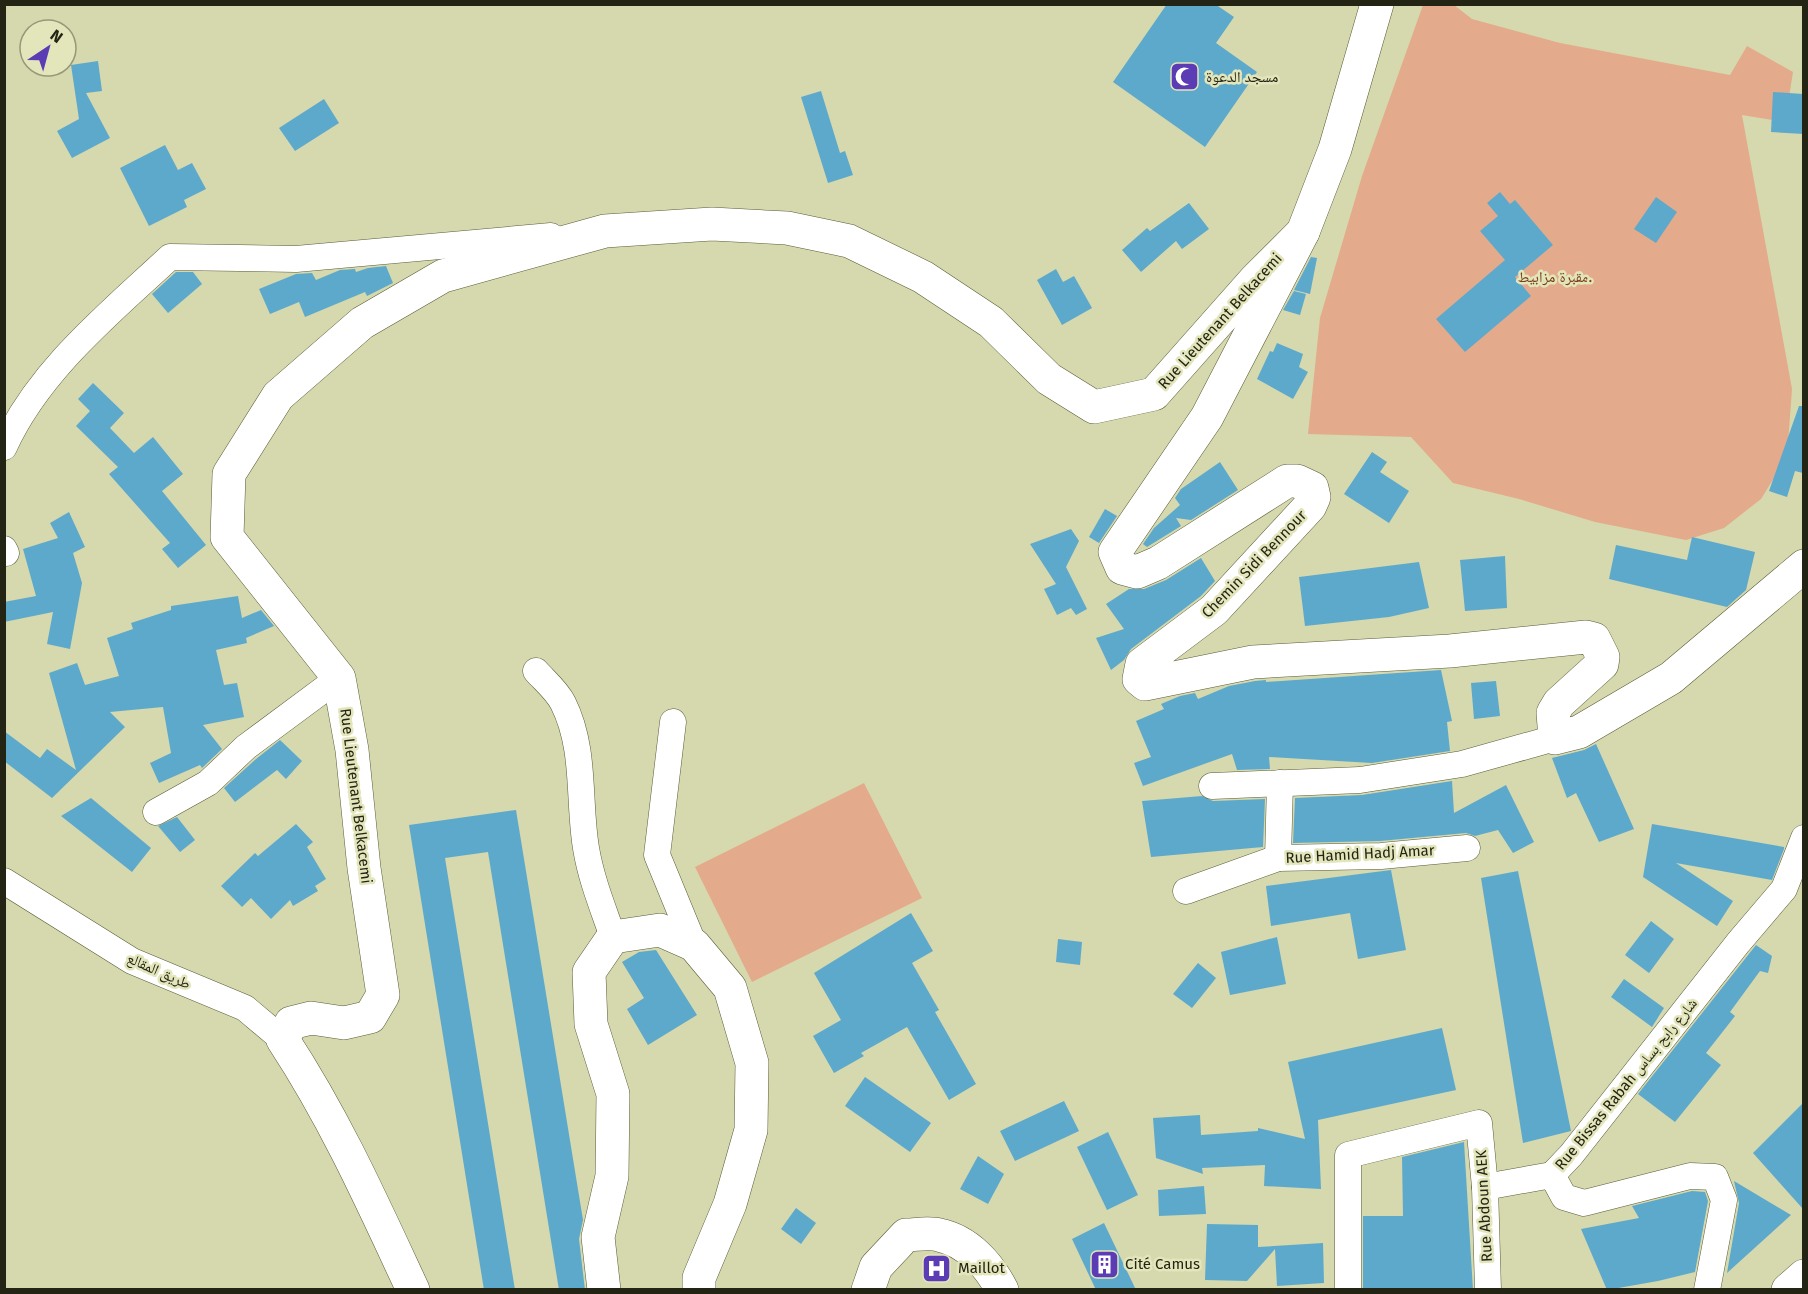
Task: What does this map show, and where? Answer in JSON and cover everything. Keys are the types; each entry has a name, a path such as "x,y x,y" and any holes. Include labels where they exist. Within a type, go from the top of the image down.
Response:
{"street":[{"name":"Chemin Sidi Bennour","path":"1377,4 1335,150 1303,232 1207,417 1115,552 1122,568 1137,572 1158,563 1287,481 1297,481 1312,488 1314,496 1310,506 1214,610 1142,664 1139,680 1144,684 1253,662 1450,651 1586,637 1594,639 1604,657 1602,664 1558,703 1553,713 1555,738"},
{"name":"Rue Lieutenant Belkacemi","path":"283,1040 291,1023 311,1018 344,1023 370,1017 383,994 364,868 352,750 339,678 227,537 229,474 278,396 362,323 443,276 606,231 712,224 787,228 849,241 923,278 991,322 1049,379 1094,407 1154,394 1255,280 1303,232"},
{"path":"4,447 16,421 74,347 170,257 296,259 606,231"},
{"path":"1212,786 1360,780 1462,764 1579,732 1671,678 1803,566"},
{"path":"536,671 562,702 575,739 582,780 586,847 594,881 613,937"},
{"path":"156,812 208,783 246,747 339,678"},
{"path":"673,722 657,855 694,945 730,988 752,1063 751,1130 730,1204 699,1278 699,1290"},
{"path":"1278,858 1280,783"},
{"name":"Rue Bissas Rabah شارع رابح بساس","path":"1707,1290 1724,1200 1715,1177 1690,1176 1584,1203 1564,1197 1552,1175 1578,1146 1738,943 1784,890 1803,838"},
{"name":"Rue Hamid Hadj Amar","path":"1186,891 1278,858 1381,856 1467,848"},
{"name":"طريق المقالع","path":"4,881 132,961 245,1008 283,1040"},
{"path":"604,1290 598,1237 612,1176 614,1094 591,1024 589,972 613,937 660,930 694,945"},
{"path":"283,1040 308,1077 353,1162 413,1290"},
{"name":"Rue Abdoun AEK","path":"1348,1290 1348,1155 1479,1123 1485,1187 1488,1290"},
{"path":"1485,1187 1552,1175"},
{"path":"868,1290 876,1267 906,1235 938,1234 963,1245 990,1268 1002,1290"},
{"path":"1788,1290 1803,1276"}],"green space":[{"name":"مقبرة مزابيط.","path":"1423,5 1454,5 1472,19 1560,43 1730,75 1747,46 1793,72 1785,122 1742,115 1792,389 1787,457 1761,499 1724,528 1686,540 1595,522 1519,499 1453,483 1411,437 1308,434 1320,318 1362,176"},
{"path":"864,783 922,898 752,982 695,867"}],"building":[{"name":"مسجد الدعوة","path":"1167,4 1215,4 1234,17 1216,43 1257,72 1205,147 1113,82"},
{"path":"98,61 102,91 86,93 110,138 72,158 57,131 79,119 73,78 78,78 78,64"},
{"path":"821,91 840,153 845,151 853,175 828,183 801,97"},
{"path":"1773,92 1803,94 1803,134 1771,132"},
{"path":"324,99 339,123 295,151 279,128"},
{"path":"165,145 178,170 192,163 206,189 184,200 187,207 149,226 120,168"},
{"path":"1500,192 1510,204 1515,200 1553,245 1515,277 1531,296 1465,352 1436,319 1505,260 1480,231 1498,216 1487,203"},
{"path":"1656,197 1677,212 1656,243 1634,229"},
{"path":"1189,203 1209,229 1182,249 1176,241 1141,272 1122,250 1147,228 1150,231"},
{"path":"1311,257 1317,258 1310,294 1294,290"},
{"path":"386,266 393,283 367,296 365,292 305,317 299,302 270,314 259,289 296,274 312,273 316,280 340,270 355,269 356,272"},
{"path":"1056,269 1063,282 1074,276 1092,308 1062,325 1037,280"},
{"path":"176,272 193,272 202,284 168,313 152,294"},
{"path":"1294,291 1306,294 1300,315 1283,310"},
{"path":"1277,343 1303,354 1299,367 1308,372 1293,399 1257,379 1270,351 1273,352"},
{"path":"93,383 124,413 110,428 134,453 153,437 183,474 162,491 206,545 178,568 162,549 170,543 109,474 118,467 76,426 90,411 78,399"},
{"path":"1799,406 1803,406 1803,473 1795,471 1787,497 1769,491"},
{"path":"1372,452 1387,462 1380,472 1409,491 1389,523 1344,494"},
{"path":"1220,462 1238,490 1191,520 1176,518 1181,526 1147,547 1143,544 1154,528 1180,505 1175,498 1181,489"},
{"path":"1105,509 1117,516 1099,543 1089,537"},
{"path":"69,512 85,547 73,553 82,583 70,649 47,644 53,612 4,622 4,602 36,596 23,549 58,538 50,523"},
{"path":"1071,529 1079,541 1066,567 1087,609 1076,615 1071,608 1057,615 1044,589 1056,584 1030,544"},
{"path":"1692,537 1755,552 1746,590 1727,607 1609,579 1616,545 1687,560"},
{"path":"1505,556 1507,608 1465,611 1460,560"},
{"path":"1201,558 1215,581 1201,596 1131,649 1124,660 1111,670 1096,638 1124,629 1106,604 1129,589 1144,589 1166,580"},
{"path":"1419,562 1429,608 1389,617 1305,626 1299,577"},
{"path":"238,596 242,618 261,610 274,626 246,638 247,643 216,650 224,685 237,683 244,717 203,725 222,749 202,768 200,765 159,783 150,763 171,753 163,707 110,712 125,727 52,798 4,761 4,731 40,758 47,749 76,770 49,673 77,663 85,685 119,676 107,638 133,629 131,623 171,610 171,606"},
{"path":"1441,670 1452,721 1447,722 1450,751 1372,763 1269,757 1270,769 1237,770 1232,754 1143,786 1134,763 1151,757 1136,721 1164,709 1161,704 1180,696 1195,693 1198,699 1229,686 1255,681"},
{"path":"1496,681 1500,716 1474,719 1471,683"},
{"path":"280,740 302,761 286,779 277,770 235,802 224,788"},
{"path":"1596,744 1634,829 1599,842 1576,793 1567,798 1552,758 1584,750"},
{"path":"1452,781 1454,813 1506,785 1534,842 1513,853 1498,830 1475,836 1466,833 1380,841 1293,843 1295,798 1362,795"},
{"path":"1202,796 1213,801 1265,799 1263,847 1151,857 1142,801"},
{"path":"91,798 151,848 132,872 61,816"},
{"path":"516,810 583,1220 579,1239 585,1290 559,1290 488,852 445,858 515,1290 484,1290 409,825"},
{"path":"177,817 195,840 180,852 158,826"},
{"path":"296,824 313,842 307,847 326,879 315,886 318,891 293,906 290,900 271,919 251,898 242,907 221,886 255,853 258,856"},
{"path":"1652,824 1784,847 1784,849 1772,880 1676,863 1733,901 1717,926 1643,877"},
{"path":"1391,870 1406,950 1358,959 1350,913 1271,926 1266,886"},
{"path":"1518,871 1571,1131 1523,1143 1481,878"},
{"path":"911,913 933,951 912,963 939,1010 935,1012 976,1084 949,1100 907,1027 861,1053 864,1056 834,1073 813,1036 841,1020 814,973"},
{"path":"1651,921 1674,939 1649,973 1625,955"},
{"path":"1277,937 1286,984 1230,995 1221,952"},
{"path":"1058,939 1082,942 1080,965 1056,962"},
{"path":"1756,945 1772,956 1768,973 1760,971 1730,1012 1735,1016 1706,1053 1721,1065 1675,1122 1638,1094"},
{"path":"656,950 697,1015 648,1045 627,1009 644,998 622,962 639,952"},
{"path":"1198,963 1216,978 1192,1008 1173,994"},
{"path":"1624,979 1664,1008 1652,1027 1611,997"},
{"path":"1442,1028 1456,1090 1318,1120 1321,1189 1264,1186 1265,1165 1202,1168 1203,1174 1156,1158 1153,1118 1200,1115 1201,1135 1258,1131 1258,1128 1305,1139 1288,1062"},
{"path":"865,1077 931,1123 910,1152 845,1106"},
{"path":"1064,1101 1079,1131 1015,1161 1000,1131"},
{"path":"1803,1103 1803,1209 1753,1153"},
{"path":"1108,1132 1138,1195 1107,1210 1077,1147"},
{"path":"1464,1142 1473,1290 1363,1290 1363,1216 1403,1216 1402,1157"},
{"path":"978,1156 1004,1174 988,1204 960,1189"},
{"path":"1734,1181 1791,1215 1727,1273 1739,1203"},
{"path":"1204,1186 1206,1214 1159,1216 1158,1190"},
{"path":"1692,1191 1705,1192 1708,1201 1695,1272 1607,1290 1581,1229 1639,1218 1632,1206"},
{"path":"796,1208 816,1223 801,1244 781,1229"},
{"name":"Cité Camus","path":"1104,1223 1136,1290 1096,1290 1072,1239"},
{"path":"1207,1224 1258,1225 1258,1247 1323,1243 1324,1283 1277,1286 1275,1249 1247,1281 1205,1280"}],"place":[{"name":"مسجد الدعوة","path":"1185,77"},
{"name":"Cité Camus","path":"1104,1264"},
{"name":"Maillot","path":"937,1268"}]}
